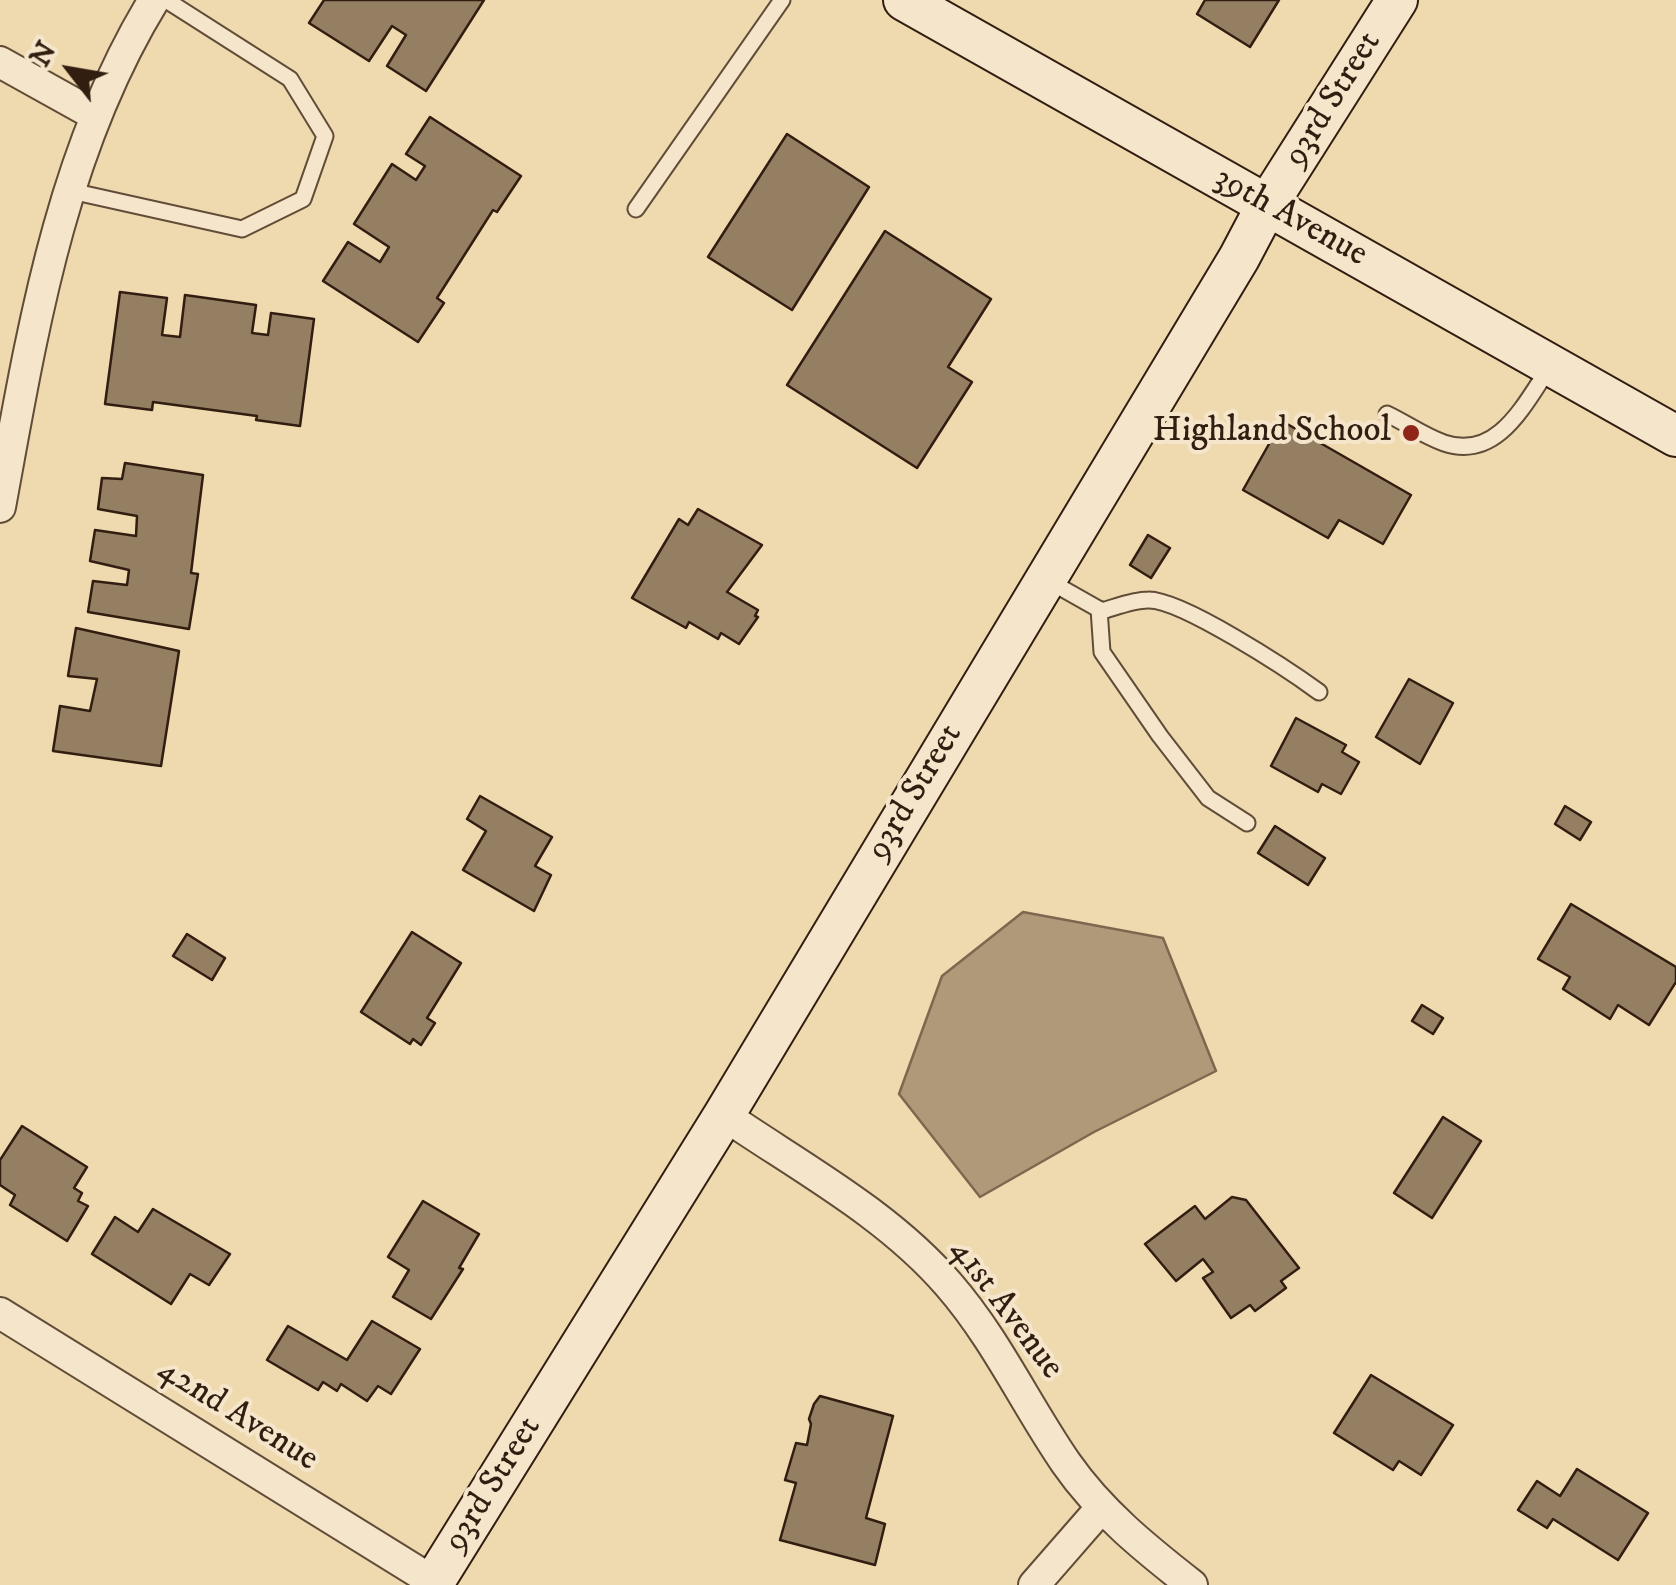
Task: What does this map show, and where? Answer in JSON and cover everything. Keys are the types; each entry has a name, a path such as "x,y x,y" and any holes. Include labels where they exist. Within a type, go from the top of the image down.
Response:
{"street":[{"path":"0,507 39,293 95,116 125,47 154,0"},
{"name":"39th Avenue","path":"904,0 1676,436"},
{"name":"93rd Street","path":"433,1584 724,1115 1239,258 1267,205 1398,0"},
{"path":"0,62 95,116"},
{"name":"41st Avenue","path":"724,1115 893,1230 949,1284 991,1342 1068,1466 1142,1546 1192,1585"},
{"name":"42nd Avenue","path":"0,1313 433,1584"},
{"path":"1034,1585 1102,1507"}],"lane":[{"path":"71,191 242,229 303,198 325,136 290,79 166,0"},
{"path":"636,209 782,0"},
{"path":"1388,414 1442,442 1478,446 1514,421 1551,365"},
{"path":"1046,579 1099,609 1150,599 1168,605 1219,629 1319,692"},
{"path":"1099,609 1102,652 1160,736 1208,798 1248,823"}],"shaded area":[{"path":"1023,912 1163,938 1216,1071 1094,1132 980,1197 899,1094 942,976"}],"building":[{"path":"324,0 484,0 426,91 387,66 406,35 392,26 369,61 309,23"},
{"path":"1205,0 1279,0 1250,47 1197,14"},
{"path":"430,117 521,176 497,212 493,210 437,298 444,303 418,342 323,281 348,242 380,262 389,247 354,224 392,164 416,180 425,166 406,154"},
{"path":"787,134 869,187 792,310 708,257"},
{"path":"885,231 991,299 948,367 972,382 917,468 787,385"},
{"path":"120,292 167,298 162,335 180,337 185,295 256,305 252,333 268,335 271,313 314,319 300,426 153,402 152,410 105,404"},
{"path":"1282,421 1411,495 1383,544 1339,520 1328,538 1243,490"},
{"path":"125,463 203,475 191,573 198,574 189,629 88,612 93,581 127,585 129,570 90,561 95,530 136,536 137,516 98,509 102,478 122,479"},
{"path":"698,509 762,545 727,592 758,610 758,617 739,644 721,633 718,639 689,622 686,628 632,598 679,519 688,525"},
{"path":"1148,535 1170,548 1151,578 1130,565"},
{"path":"76,628 179,651 161,766 53,751 60,706 90,711 97,679 68,676"},
{"path":"1409,679 1453,703 1420,764 1376,737"},
{"path":"1296,718 1346,745 1342,752 1359,762 1341,794 1322,784 1318,792 1271,766"},
{"path":"480,796 552,837 535,866 551,875 534,911 463,870 486,831 467,819"},
{"path":"1565,806 1591,822 1580,840 1555,824"},
{"path":"1275,826 1325,858 1308,885 1258,853"},
{"path":"1571,904 1676,967 1676,982 1649,1025 1618,1005 1610,1019 1563,989 1570,977 1538,959"},
{"path":"412,932 461,963 427,1018 435,1023 421,1045 413,1039 410,1044 361,1012"},
{"path":"187,934 225,958 212,980 173,956"},
{"path":"1422,1005 1443,1018 1433,1034 1412,1021"},
{"path":"1443,1117 1481,1141 1432,1218 1394,1193"},
{"path":"22,1126 87,1167 74,1188 82,1193 78,1201 88,1206 67,1241 10,1205 15,1195 0,1185 0,1160"},
{"path":"1232,1197 1246,1200 1299,1268 1281,1281 1286,1288 1255,1311 1250,1305 1231,1318 1203,1278 1213,1272 1203,1259 1176,1281 1145,1244 1195,1206 1205,1219"},
{"path":"423,1201 479,1234 459,1268 463,1269 431,1319 393,1297 409,1270 388,1257"},
{"path":"153,1209 230,1254 209,1285 190,1274 171,1304 92,1254 115,1217 138,1232"},
{"path":"372,1321 420,1349 391,1394 378,1386 367,1401 341,1384 337,1391 323,1382 318,1390 267,1360 288,1326 347,1360"},
{"path":"1371,1375 1453,1425 1421,1475 1399,1461 1393,1470 1334,1433"},
{"path":"820,1396 893,1416 866,1518 885,1524 875,1565 780,1540 796,1483 785,1480 796,1443 807,1445 809,1419"},
{"path":"1577,1469 1648,1513 1618,1560 1553,1519 1547,1528 1518,1510 1537,1481 1560,1496"}],"place":[{"name":"Highland School","path":"1411,433"}]}
